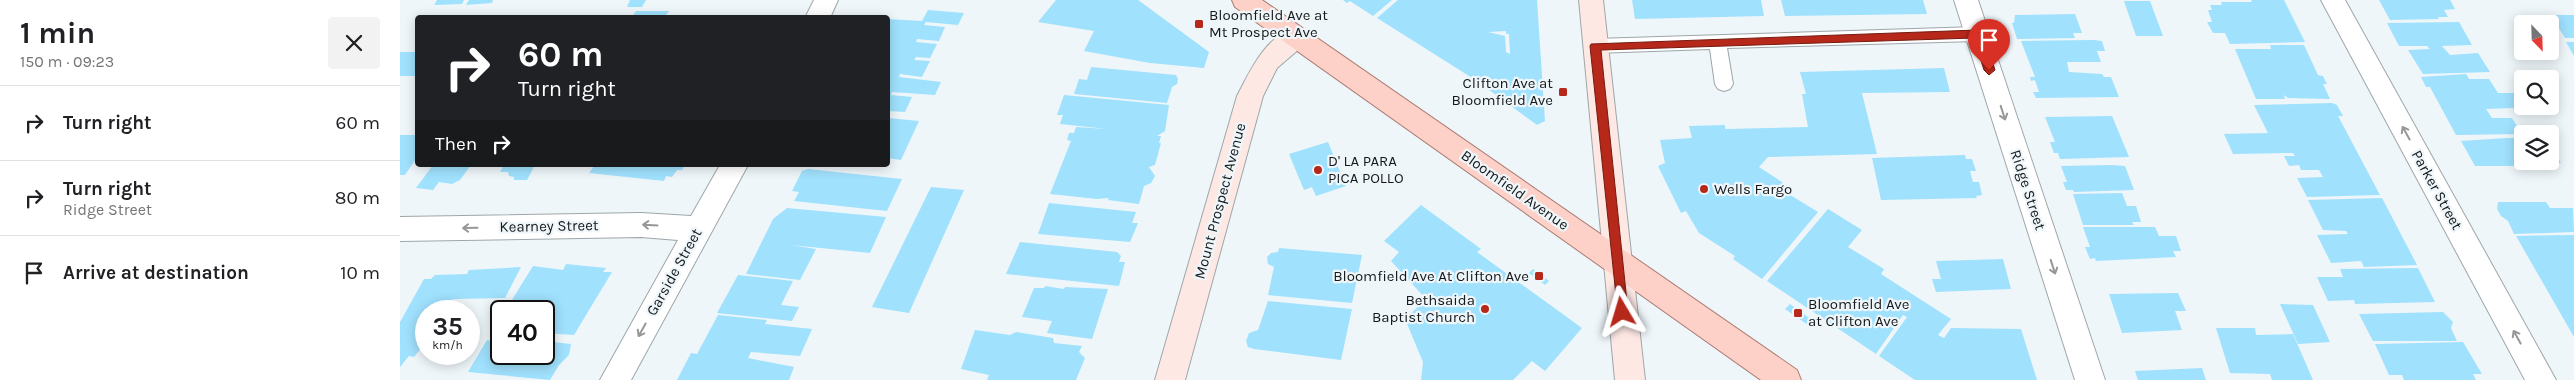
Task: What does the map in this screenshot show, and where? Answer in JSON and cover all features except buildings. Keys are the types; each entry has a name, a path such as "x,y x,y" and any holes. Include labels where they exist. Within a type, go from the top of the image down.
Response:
{"main road":[{"name":"Bloomfield Avenue","path":"1244,0 1786,380"},
{"path":"1590,0 1630,380"},
{"name":"Mount Prospect Avenue","path":"1170,380 1250,96 1268,61 1296,37"}],"street":[{"path":"818,15 826,0"},
{"name":"Ridge Street","path":"1966,0 2090,380"},
{"name":"Parker Street","path":"2333,0 2541,380"},
{"name":"Garside Street","path":"615,380 733,167"},
{"name":"Kearney Street","path":"400,229 642,225 698,229"}],"lane":[{"path":"1595,46 1977,34"},
{"path":"1718,43 1724,84"}],"place":[{"name":"Bloomfield Ave at Mt Prospect Ave","path":"1199,24"},
{"name":"Clifton Ave at Bloomfield Ave","path":"1563,92"},
{"name":"D' LA PARA PICA POLLO","path":"1318,170"},
{"name":"Wells Fargo","path":"1704,189"},
{"name":"Bloomfield Ave At Clifton Ave","path":"1539,276"},
{"name":"Bethsaida Baptist Church","path":"1485,309"},
{"name":"Bloomfield Ave at Clifton Ave","path":"1798,313"}],"route":[{"path":"1622,312 1610,177 1595,46 1977,34 1989,70"}]}
